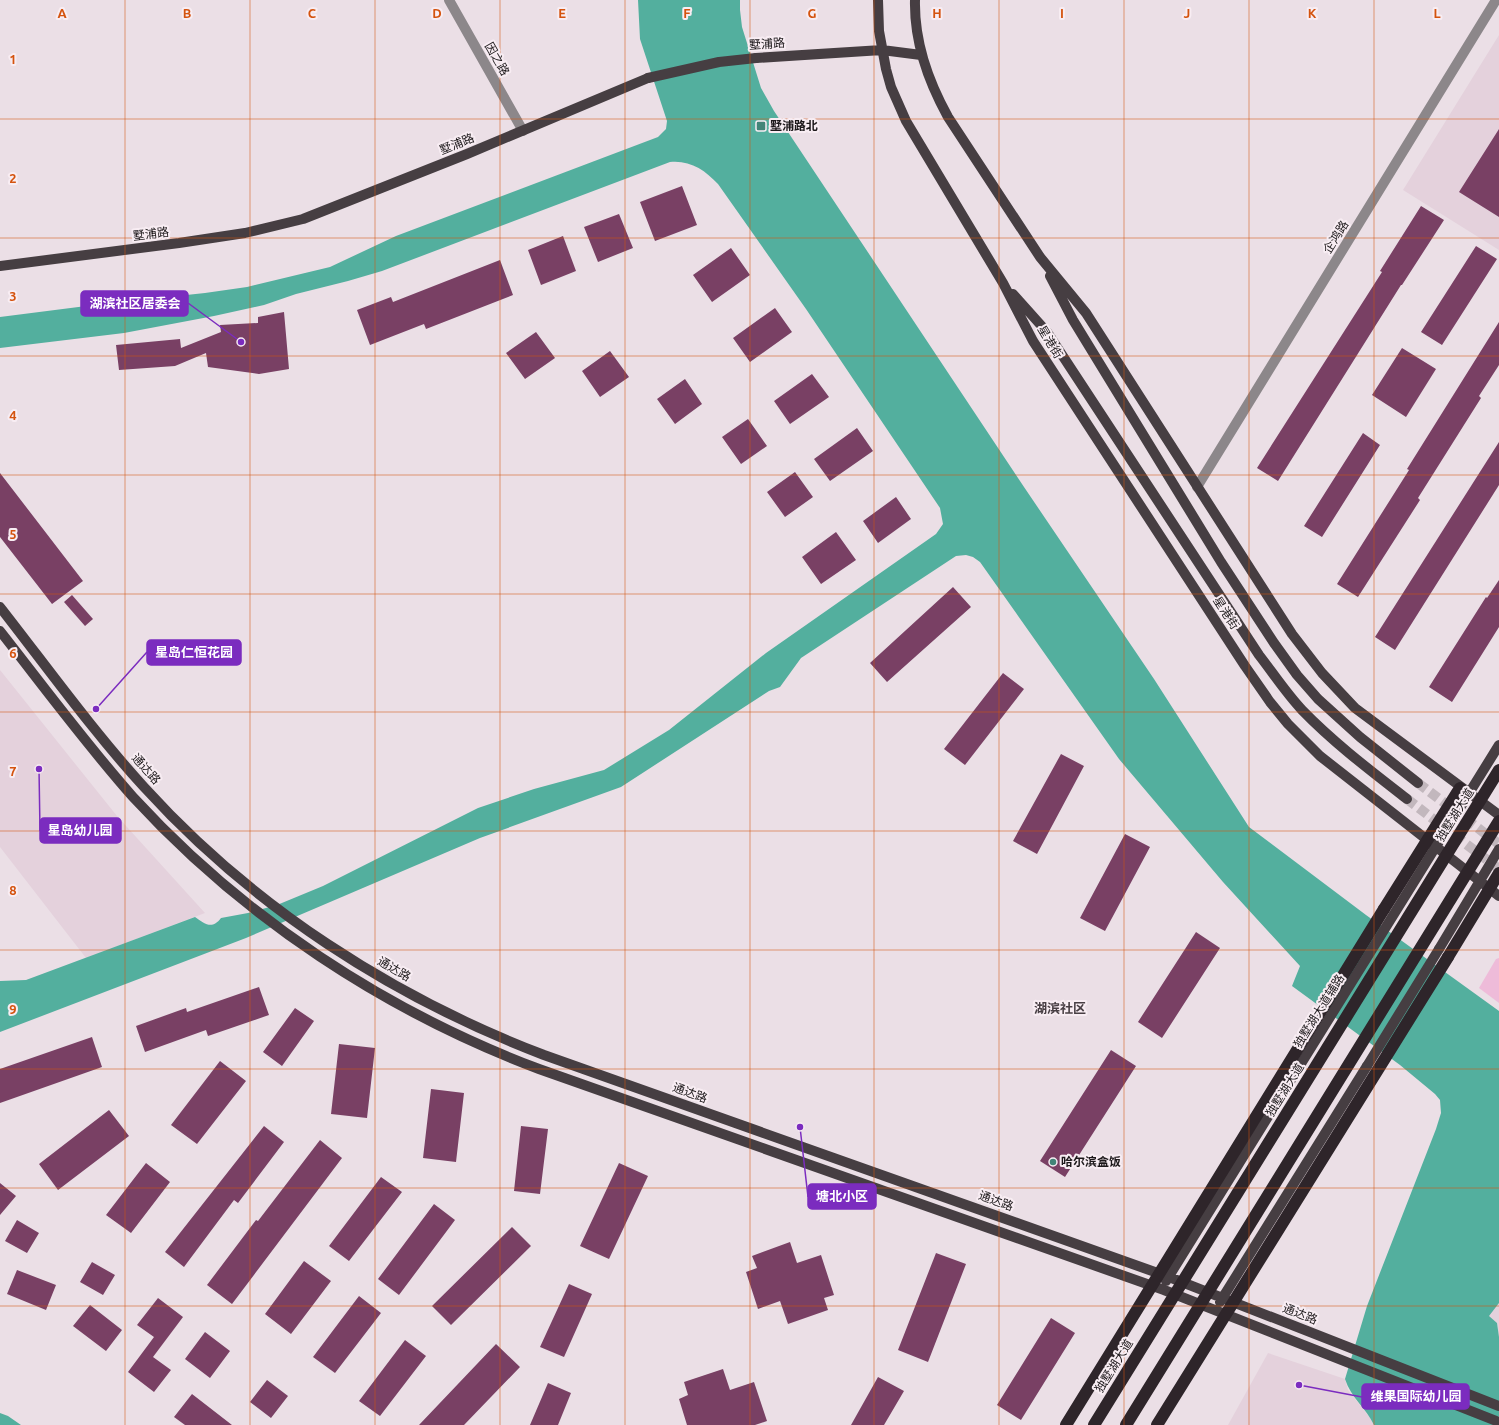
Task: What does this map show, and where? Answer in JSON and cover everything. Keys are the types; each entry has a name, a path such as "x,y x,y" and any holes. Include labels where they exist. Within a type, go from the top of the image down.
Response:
{"highway":[{"name":"独墅湖大道","path":"1094,1425 1499,770"},
{"path":"1066,1425 1384,909 1432,844 1464,791"},
{"path":"1126,1425 1499,821"},
{"path":"1158,1425 1444,953 1494,892 1499,873"}],"main road":[{"name":"星港街","path":"878,0 879,32 882,50 891,87 906,122 1003,283 1033,341 1245,666 1270,702 1288,724 1320,756 1494,892"},
{"name":"星港街","path":"915,0 917,33 921,55 937,98 1040,257 1077,326 1221,562 1274,643 1297,675 1318,699 1360,737 1418,783"},
{"name":"墅浦路","path":"0,266 245,233 303,219 523,131 648,78 719,62 756,58 882,50 921,55"},
{"name":"星港街","path":"1040,257 1086,313 1292,634 1310,659 1332,685 1364,716 1499,816"},
{"name":"星港街","path":"1003,283 1047,332 1259,654 1281,685 1302,710 1348,753 1407,799"},
{"name":"通达路","path":"0,607 97,732 144,787 194,838 222,863 292,920 347,956 422,1000 459,1019 514,1043 1169,1277 1499,1406"},
{"path":"0,631 86,741 133,797 189,853 255,910 314,953 376,991 446,1029 539,1069 1161,1290 1499,1422"},
{"path":"1464,791 1499,745"},
{"name":"独墅湖大道辅路","path":"1161,1290 1390,922 1432,844"},
{"path":"1215,1311 1366,1066 1444,953 1479,880 1499,849"}],"street":[{"name":"因之路","path":"449,0 523,131"},
{"name":"企鸿路","path":"1197,487 1496,0"}],"shaded area":[{"path":"638,0 740,0 742,27 761,88 774,111 1024,487 1154,679 1249,827 1366,915 1499,1011 1499,1303 1489,1316 1497,1323 1499,1337 1499,1416 1495,1425 1374,1425 1351,1392 1345,1379 1367,1306 1436,1129 1441,1113 1440,1100 1435,1094 1400,1065 1292,986 1300,966 1223,882 1119,759 980,562 973,557 966,555 956,556 801,658 780,687 769,691 621,787 480,838 246,938 0,1032 0,981 26,980 195,917 205,924 211,925 218,922 221,918 248,913 277,905 323,886 478,808 534,789 604,770 669,730 766,653 936,534 943,524 940,508 806,309 718,184 708,174 691,164 670,162 382,271 296,294 264,305 124,333 0,348 0,317 247,287 330,267 396,236 658,137 666,129 667,121 640,39"},
{"path":"1499,35 1499,250 1403,190"},
{"path":"0,670 117,816 205,913 86,958 0,847"},
{"path":"1499,958 1499,1003 1479,988 1496,959"},
{"path":"1499,1303 1499,1337 1497,1323 1488,1316"},
{"path":"1268,1353 1345,1379 1348,1390 1374,1425 1228,1425"},
{"path":"0,1413 8,1416 21,1425 0,1425"}],"building":[{"path":"1499,129 1499,217 1459,192"},
{"path":"682,186 697,225 655,241 640,202"},
{"path":"1421,206 1444,220 1401,285 1278,481 1257,468 1382,272 1380,271"},
{"path":"619,214 633,248 598,262 584,227"},
{"path":"563,236 576,271 541,285 528,250"},
{"path":"1476,246 1497,259 1442,345 1421,332"},
{"path":"731,248 750,275 712,302 693,275"},
{"path":"500,260 513,295 426,329 424,324 370,345 357,310 391,297 393,302"},
{"path":"775,308 792,332 750,362 733,338"},
{"path":"284,312 289,369 259,374 208,367 206,353 175,366 119,370 116,345 180,339 181,348 221,332 220,325 258,323 258,317"},
{"path":"1499,322 1499,365 1479,396 1481,398 1418,498 1420,500 1358,597 1337,584 1409,470 1407,469"},
{"path":"536,332 555,358 525,379 506,353"},
{"path":"1402,348 1436,369 1406,417 1372,395"},
{"path":"610,351 629,377 600,397 582,371"},
{"path":"812,374 829,397 790,424 774,401"},
{"path":"685,379 702,404 675,424 657,399"},
{"path":"748,419 767,446 741,464 722,437"},
{"path":"857,428 873,451 830,481 814,459"},
{"path":"1363,433 1380,445 1322,537 1304,526"},
{"path":"1499,442 1499,485 1395,650 1375,637"},
{"path":"795,472 813,497 785,517 767,492"},
{"path":"0,473 83,581 52,604 0,537"},
{"path":"896,497 911,519 878,543 863,521"},
{"path":"836,532 856,560 821,584 802,557"},
{"path":"1499,580 1499,627 1452,702 1429,687 1486,597 1487,598"},
{"path":"953,587 971,607 887,682 870,663"},
{"path":"72,595 93,619 85,626 64,602"},
{"path":"1003,673 1024,689 965,765 944,749"},
{"path":"1061,754 1084,766 1037,854 1013,841"},
{"path":"1125,834 1150,847 1105,931 1080,918"},
{"path":"1196,932 1220,948 1162,1038 1138,1022"},
{"path":"259,987 269,1015 208,1036 206,1030 145,1052 136,1026 186,1008 187,1012"},
{"path":"295,1008 314,1021 282,1066 263,1052"},
{"path":"92,1037 102,1067 0,1103 0,1069"},
{"path":"339,1044 375,1048 367,1118 331,1114"},
{"path":"1111,1050 1136,1066 1065,1177 1040,1161"},
{"path":"220,1061 246,1081 197,1144 171,1125"},
{"path":"431,1089 464,1093 456,1162 423,1158"},
{"path":"109,1110 129,1136 58,1190 39,1164"},
{"path":"264,1126 284,1142 238,1203 234,1200 184,1267 165,1252"},
{"path":"521,1126 548,1129 540,1194 514,1191"},
{"path":"320,1140 342,1158 232,1304 207,1285 256,1220 258,1221"},
{"path":"146,1163 170,1182 131,1233 106,1215"},
{"path":"619,1163 648,1176 609,1259 580,1246"},
{"path":"381,1177 402,1192 349,1261 329,1246"},
{"path":"0,1183 16,1196 0,1215"},
{"path":"434,1204 455,1220 399,1295 378,1279"},
{"path":"17,1220 39,1233 27,1253 5,1241"},
{"path":"512,1227 531,1246 451,1325 432,1306"},
{"path":"790,1242 797,1263 821,1255 834,1295 824,1298 828,1310 788,1324 780,1301 758,1309 746,1272 757,1268 752,1256"},
{"path":"936,1253 966,1264 928,1362 898,1350"},
{"path":"304,1261 331,1281 291,1334 265,1314"},
{"path":"92,1262 115,1275 103,1295 80,1282"},
{"path":"17,1270 56,1285 46,1310 7,1294"},
{"path":"569,1284 592,1294 564,1357 540,1347"},
{"path":"359,1296 381,1313 335,1373 313,1357"},
{"path":"158,1298 183,1317 153,1357 171,1370 154,1392 128,1372 154,1337 137,1325"},
{"path":"90,1305 122,1330 106,1351 73,1326"},
{"path":"1051,1318 1075,1333 1021,1420 997,1405"},
{"path":"205,1332 230,1351 210,1378 185,1359"},
{"path":"405,1340 426,1356 380,1416 359,1401"},
{"path":"496,1344 520,1367 464,1425 419,1425"},
{"path":"723,1369 730,1390 754,1382 767,1421 755,1425 687,1425 679,1399 688,1395 684,1382"},
{"path":"878,1377 904,1391 884,1425 851,1425"},
{"path":"267,1380 288,1396 271,1418 250,1402"},
{"path":"548,1383 571,1393 558,1425 530,1425"},
{"path":"192,1394 232,1425 185,1425 174,1417"}],"tunnel":[{"path":"1418,783 1499,844"},
{"path":"1407,799 1499,869"}],"place":[{"name":"墅浦路北","path":"761,126"},
{"name":"湖滨社区居委会","path":"241,342"},
{"name":"星岛仁恒花园","path":"96,709"},
{"name":"星岛幼儿园","path":"39,769"},
{"name":"塘北小区","path":"800,1127"},
{"name":"哈尔滨盒饭","path":"1053,1162"},
{"name":"维果国际幼儿园","path":"1299,1385"}],"district":[{"name":"湖滨社区","path":"1060,1008"}]}
